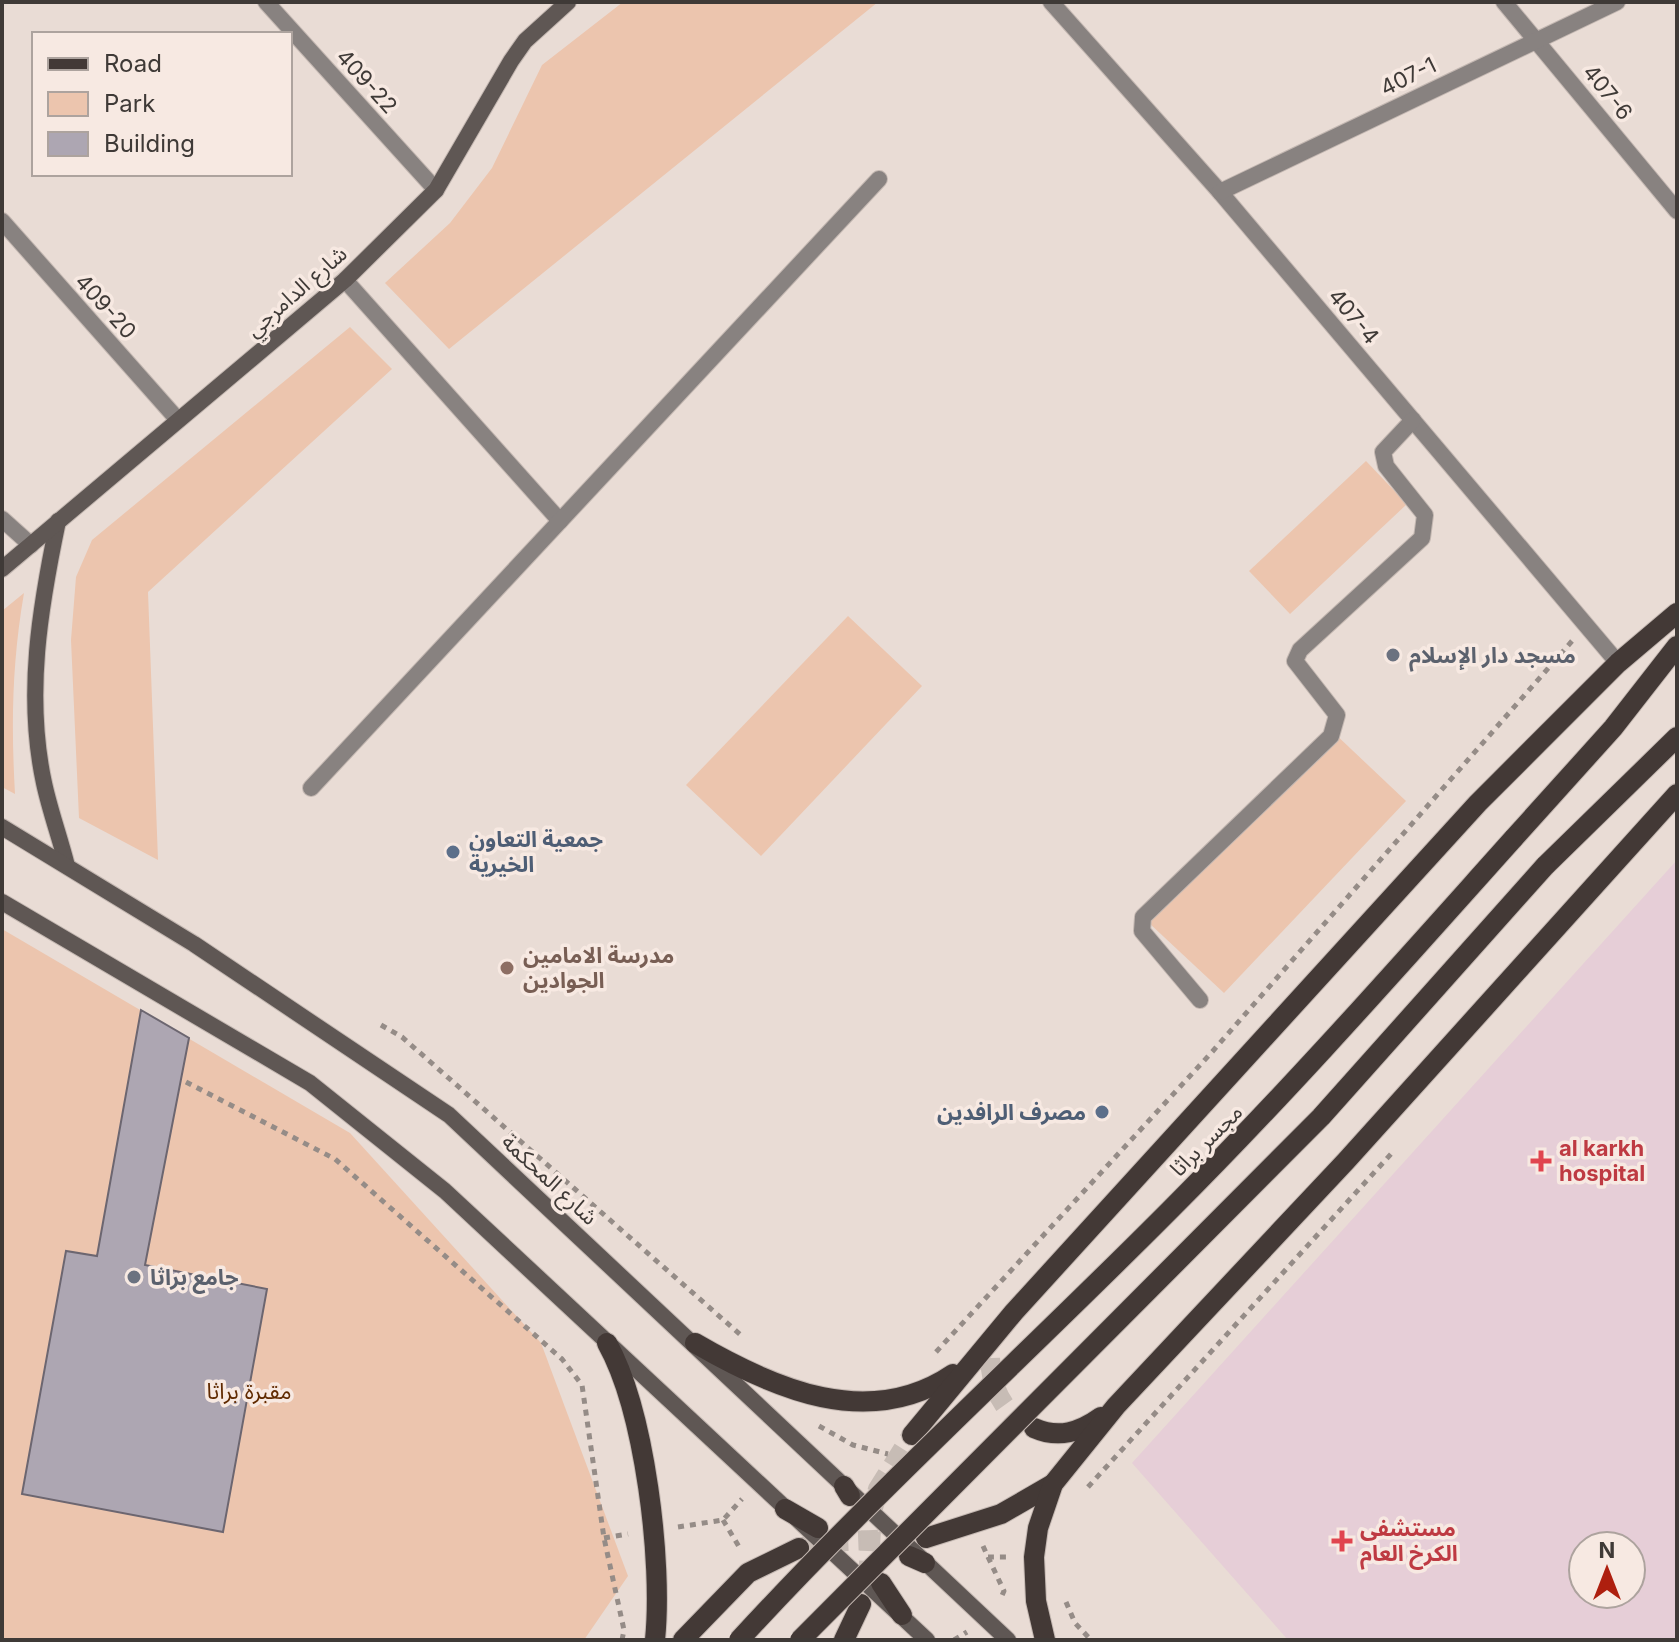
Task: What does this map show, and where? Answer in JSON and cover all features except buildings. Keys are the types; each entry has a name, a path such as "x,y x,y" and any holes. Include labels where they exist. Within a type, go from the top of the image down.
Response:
{"main road":[{"name":"شارع الدامرجي","path":"2,569 345,280 436,190 518,51 568,2"},
{"path":"58,521 40,607 34,695 44,781 67,866"},
{"path":"912,1435 981,1358 1014,1312 1478,803 1618,663 1677,613"},
{"name":"مجسر براثا","path":"739,1640 800,1574 1022,1359 1292,1086 1613,728 1677,646"},
{"path":"800,1640 1321,1117 1545,866 1677,737"},
{"path":"1045,1640 1036,1601 1034,1557 1038,1528 1053,1484 1116,1406 1346,1161 1677,794"},
{"name":"شارع المحكمة","path":"2,827 340,1039 449,1115 695,1343 917,1559 1008,1640"},
{"path":"2,902 310,1083 445,1191 927,1640"},
{"path":"607,1343 626,1381 637,1424 657,1583 655,1640"},
{"path":"695,1343 750,1373 834,1402 904,1398 939,1383 981,1358"},
{"path":"1034,1428 1060,1434 1080,1431 1116,1406"},
{"path":"926,1538 1001,1514 1053,1484"},
{"path":"785,1509 818,1528"},
{"path":"683,1640 748,1573 799,1548"},
{"path":"881,1583 902,1615"},
{"path":"844,1640 861,1604"}],"street":[{"name":"409-22","path":"266,2 436,190"},
{"name":"407-4","path":"1051,2 1220,192 1618,663"},
{"name":"407-6","path":"1504,2 1677,211"},
{"name":"407-1","path":"1220,192 1617,2"},
{"path":"311,788 879,179"},
{"name":"409-20","path":"2,221 178,420"},
{"path":"345,280 560,521"},
{"path":"1200,1000 1142,931 1143,917 1331,736 1337,715 1295,661 1300,650 1422,538 1425,515 1386,466 1383,452 1413,420"},
{"path":"2,519 31,545"}],"path":[{"path":"929,1359 1212,1052 1586,625"},
{"path":"381,1025 402,1037 747,1340"},
{"path":"186,1082 335,1159 562,1359 582,1385 604,1538 624,1630 622,1640"},
{"path":"1083,1492 1402,1142"},
{"path":"819,1426 853,1445 874,1450"},
{"path":"663,1529 723,1520 739,1503"},
{"path":"723,1520 745,1557"},
{"path":"978,1537 1004,1591 1000,1600"},
{"path":"988,1557 1016,1557"},
{"path":"1064,1598 1075,1623 1091,1640"}],"shaded area":[{"name":"al karkh hospital","path":"1677,860 1677,1640 1288,1640 1132,1463"}],"green space":[{"path":"623,2 878,2 449,349 385,283 450,223 492,168 542,65"},
{"path":"350,327 392,369 148,592 158,860 79,818 71,640 76,577 92,540"},
{"path":"1366,461 1407,504 1290,614 1249,571"},
{"path":"24,593 14,694 15,794 2,787 2,611"},
{"path":"848,616 922,686 761,856 686,785"},
{"path":"1332,731 1406,801 1224,993 1149,923"},
{"name":"مقبرة براثا","path":"2,929 350,1133 541,1343 628,1576 584,1640 2,1640"}],"tunnel":[{"path":"990,1358 993,1380 1001,1400 1014,1416 1033,1428"},
{"path":"868,1581 872,1512 878,1489 912,1435"},
{"path":"799,1548 823,1542 926,1538"}],"place":[{"name":"مسجد دار الإسلام","path":"1393,655"},
{"name":"جمعية التعاون الخيرية","path":"453,852"},
{"name":"مدرسة الامامين الجوادين","path":"507,968"},
{"name":"مصرف الرافدين","path":"1102,1112"},
{"name":"al karkh hospital","path":"1541,1161"},
{"name":"جامع براثا","path":"134,1277"},
{"name":"مستشفى الكرخ العام","path":"1342,1541"}]}
